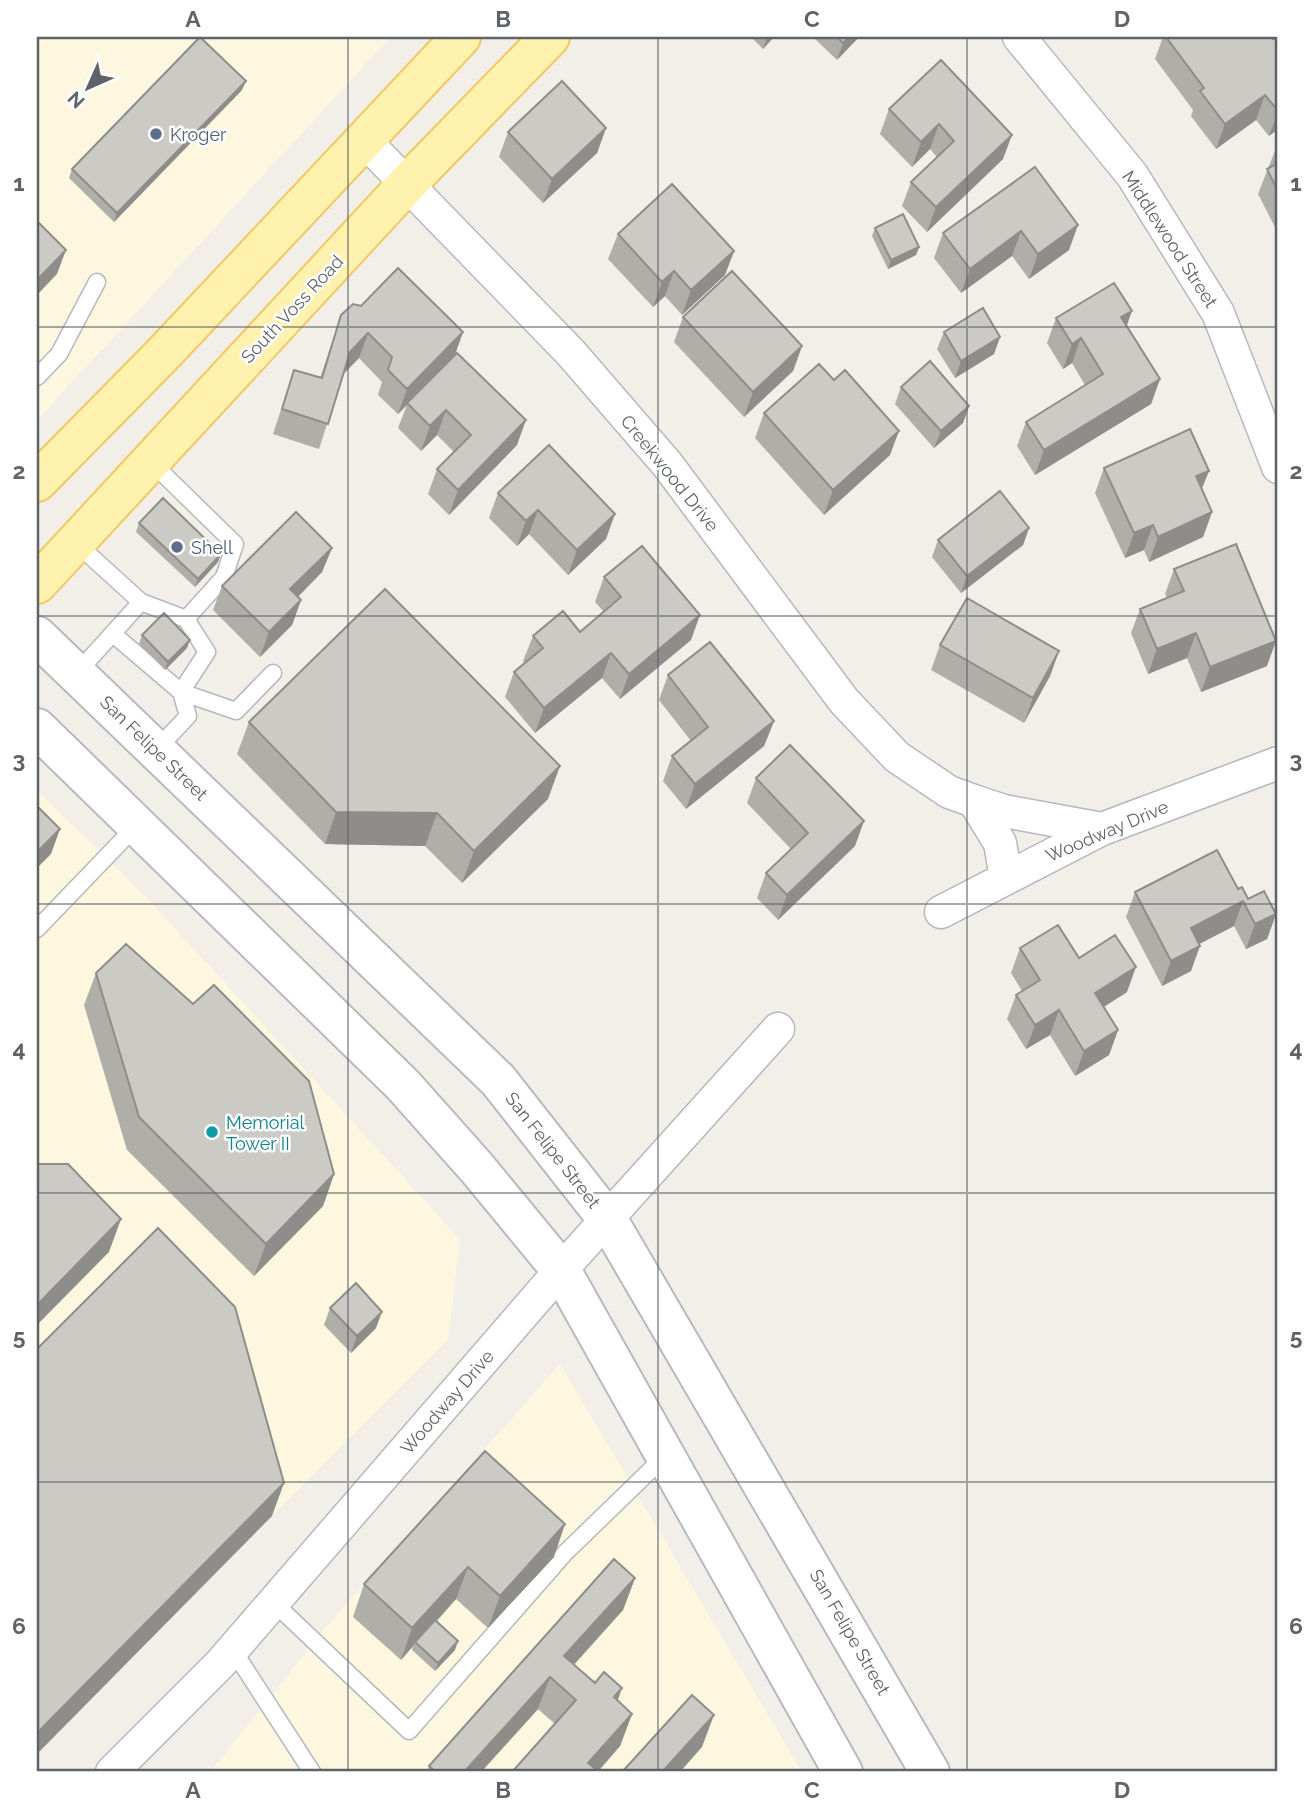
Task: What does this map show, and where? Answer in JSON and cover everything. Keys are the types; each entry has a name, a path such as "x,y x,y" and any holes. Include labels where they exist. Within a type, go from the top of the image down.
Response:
{"main road":[{"path":"37,482 166,351 461,37"},
{"name":"South Voss Road","path":"37,584 407,184 550,37"},
{"name":"San Felipe Street","path":"37,636 498,1080 608,1220 930,1772"},
{"path":"37,728 402,1085 476,1167 561,1270 843,1772"}],"street":[{"name":"Middlewood Street","path":"1019,37 1132,175 1217,313 1278,467"},
{"name":"Creekwood Drive","path":"363,139 571,353 658,454 844,701 897,757 949,792 974,801 1004,811 1101,830"},
{"name":"Woodway Drive","path":"941,912 1101,830 1278,764"},
{"path":"974,801 1000,844 1006,877"},
{"name":"Woodway Drive","path":"112,1772 233,1650 561,1270 778,1029"}],"lane":[{"path":"37,377 58,354 97,282"},
{"path":"150,461 235,544 224,577 186,619"},
{"path":"75,542 141,602 186,619 207,652 181,692 188,716 156,750"},
{"path":"76,674 141,602"},
{"path":"113,634 181,692 236,711 273,673"},
{"path":"37,929 136,825"},
{"path":"274,1602 408,1731 565,1553 664,1457"},
{"path":"233,1650 312,1772"}],"shaded area":[{"path":"37,37 391,37 37,420"},
{"path":"37,790 149,900 460,1239 448,1340 37,1751"},
{"path":"560,1364 802,1772 210,1772 328,1625"}],"building":[{"name":"Kroger","path":"200,37 246,81 117,213 72,169"},
{"path":"837,37 849,37 843,43"},
{"path":"1166,37 1278,37 1278,111 1265,95 1225,124 1200,91 1204,88"},
{"path":"941,60 1012,135 936,207 911,182 954,141 939,124 921,142 889,109"},
{"path":"562,81 606,128 552,179 508,132"},
{"path":"1278,163 1278,191 1267,169"},
{"path":"1035,167 1078,225 1038,254 1021,231 970,269 943,233"},
{"path":"672,184 734,251 691,290 674,271 662,282 618,234"},
{"path":"903,214 919,247 891,260 875,228"},
{"path":"37,221 66,250 37,280"},
{"path":"398,268 463,332 407,389 388,370 392,357 368,333 350,352 328,424 282,409 294,370 322,378 341,315 353,304 361,306"},
{"path":"732,271 802,346 753,392 683,317"},
{"path":"1114,283 1132,311 1121,317 1160,379 1044,450 1026,422 1103,374 1081,338 1072,344 1056,318"},
{"path":"983,308 1000,337 961,361 944,332"},
{"path":"457,353 526,420 458,490 437,469 471,435 446,410 430,426 407,403"},
{"path":"930,361 969,406 941,431 901,387"},
{"path":"819,364 834,380 845,370 899,431 833,490 764,413"},
{"path":"1190,429 1209,471 1196,476 1212,512 1158,537 1153,525 1134,533 1104,468"},
{"path":"549,445 615,514 577,550 538,510 526,521 498,493"},
{"path":"1000,491 1029,528 967,576 938,540"},
{"name":"Shell","path":"163,498 221,554 198,579 139,523"},
{"path":"296,512 332,548 290,589 301,600 269,632 222,586"},
{"path":"1236,544 1276,641 1210,667 1196,633 1157,649 1140,609 1184,591 1174,569"},
{"path":"642,546 700,615 629,674 611,653 544,708 514,672 543,648 533,636 563,611 580,632 621,597 604,577"},
{"path":"385,589 560,766 474,851 437,813 336,812 249,722"},
{"path":"967,598 1059,651 1033,698 940,645"},
{"path":"164,613 190,640 168,662 142,635"},
{"path":"710,642 774,721 695,784 672,756 708,727 668,675"},
{"path":"790,745 864,821 787,895 766,873 808,833 756,778"},
{"path":"37,806 60,829 37,852"},
{"path":"1217,850 1238,889 1242,887 1248,899 1264,891 1276,914 1255,924 1243,901 1191,928 1200,946 1171,961 1135,892"},
{"path":"1058,925 1079,958 1115,935 1136,967 1095,993 1118,1030 1084,1051 1059,1010 1035,1025 1016,995 1040,980 1020,948"},
{"name":"Memorial Tower II","path":"126,944 193,1004 214,985 309,1081 334,1174 266,1244 139,1117 96,973"},
{"path":"37,1164 68,1164 121,1219 37,1305"},
{"path":"158,1228 235,1307 284,1483 37,1733 37,1349"},
{"path":"356,1283 382,1312 357,1336 330,1308"},
{"path":"485,1451 565,1524 500,1596 468,1567 412,1628 364,1584"},
{"path":"614,1559 635,1578 564,1656 595,1683 604,1672 622,1688 614,1697 632,1714 588,1763 599,1772 512,1772 576,1700 550,1677 464,1772 436,1772 429,1766"},
{"path":"435,1620 458,1641 438,1663 415,1642"},
{"path":"692,1695 714,1715 662,1772 622,1772"}],"place":[{"name":"Kroger","path":"156,134"},
{"name":"Shell","path":"177,547"},
{"name":"Memorial Tower II","path":"212,1132"}]}
